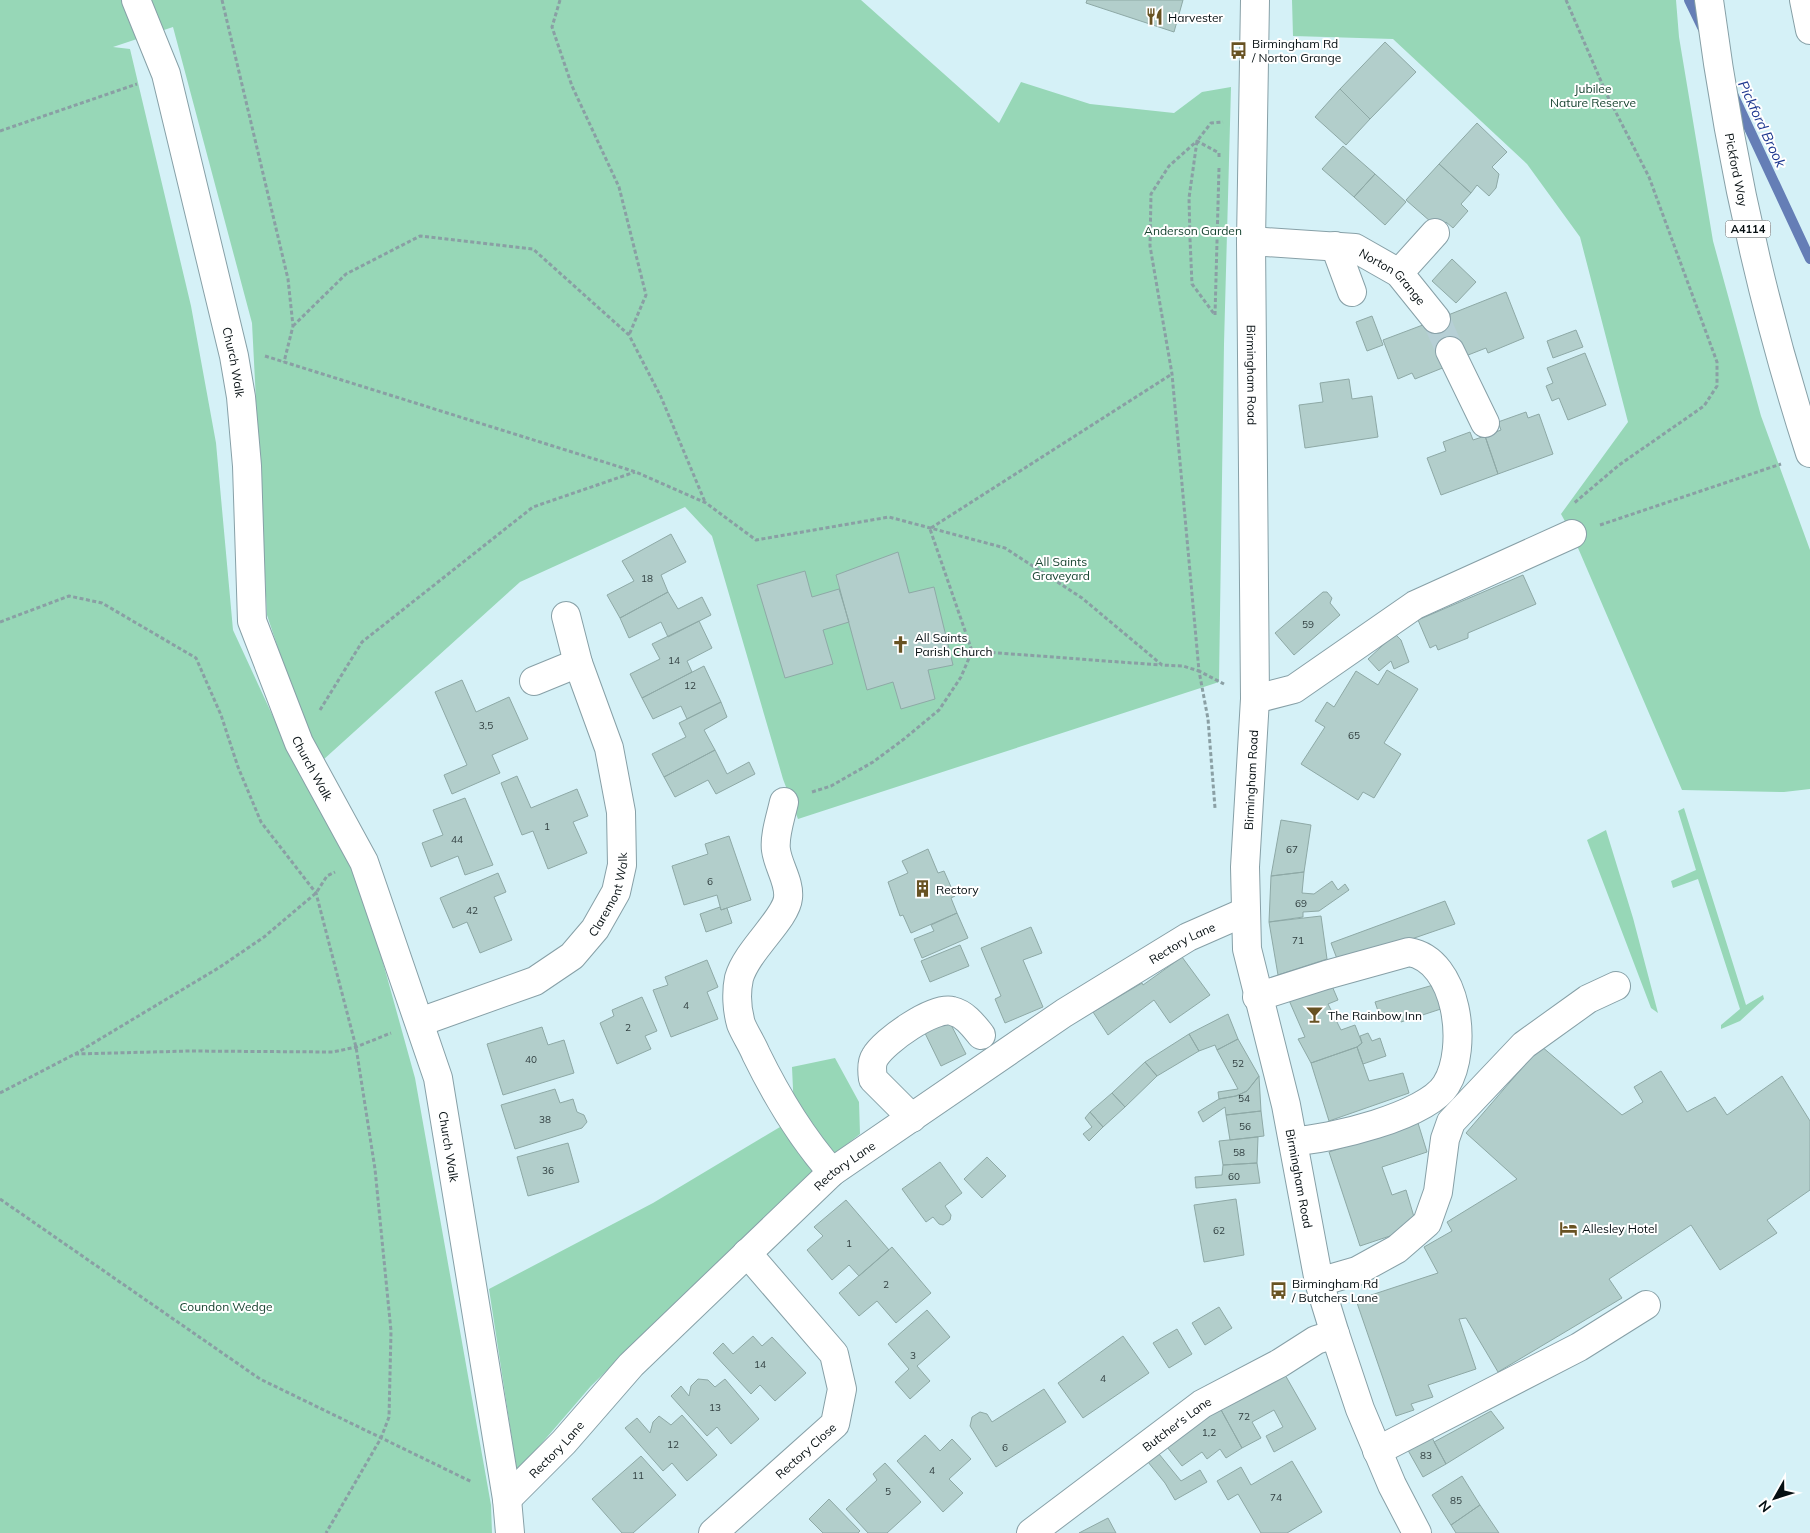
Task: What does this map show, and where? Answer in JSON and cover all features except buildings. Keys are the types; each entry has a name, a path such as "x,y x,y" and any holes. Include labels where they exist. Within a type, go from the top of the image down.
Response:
{"main road":[{"name":"Church Walk","path":"136,0 166,74 234,356 241,397 247,466 252,621 299,743 364,862 438,1078 507,1499 510,1533"},
{"name":"Birmingham Road","path":"1255,0 1252,241 1254,699 1245,912 1246,949 1257,997 1270,1032 1320,1282 1334,1334 1377,1451 1417,1533"},
{"name":"Pickford Way","path":"1709,0 1717,58 1746,218 1781,364 1810,453"},
{"path":"1804,0 1810,30"},
{"path":"1399,273 1435,232"},
{"name":"Norton Grange","path":"1252,241 1355,248 1399,273 1436,319"},
{"path":"1335,246 1352,292"},
{"path":"1450,351 1485,423"},
{"path":"1254,699 1294,689 1415,605 1561,539"},
{"name":"Claremont Walk","path":"420,1022 535,981 572,956 595,928 616,892 622,865 621,812 608,748 578,663 566,616"},
{"path":"534,681 578,663"},
{"path":"784,802 775,848 788,886 788,897 785,908 752,950 739,978 737,1006 741,1024 767,1075 808,1146 832,1172"},
{"name":"Rectory Lane","path":"507,1499 564,1442 631,1365 832,1172 1072,1008 1188,937 1245,912"},
{"path":"1257,997 1326,974 1409,952 1420,954 1434,965 1454,1000 1457,1025 1454,1059 1446,1085 1437,1095 1423,1106 1397,1117 1326,1137 1293,1140"},
{"path":"1320,1282 1357,1271 1397,1249 1427,1223 1438,1192 1445,1139 1450,1122 1524,1045 1588,999 1616,986"},
{"path":"912,1118 873,1079 874,1059 880,1049 895,1037 939,1010 952,1011 966,1018 981,1035"},
{"name":"Rectory Close","path":"713,1533 835,1424 842,1389 834,1354 747,1253"},
{"path":"1377,1451 1579,1347 1646,1305"},
{"name":"Butcher's Lane","path":"1031,1533 1202,1404 1280,1364 1316,1340 1334,1334"}],"path":[{"path":"222,0 288,279 293,326 284,362"},
{"path":"560,0 552,27 572,86 619,187 646,295 629,335"},
{"path":"1566,0 1607,95 1649,176 1717,362 1716,386 1704,406 1657,436 1580,496 1549,529 1547,538 1561,539 1783,463"},
{"path":"0,131 166,74"},
{"path":"1249,828 1222,818 1215,808 1208,719 1199,672 1172,374 1150,246 1150,194 1169,166 1197,141 1211,123 1230,121 1254,126"},
{"path":"1197,141 1219,153 1215,315 1192,284 1190,198 1197,141"},
{"path":"293,326 346,274 420,236 533,249 629,335 661,396 706,503"},
{"path":"234,356 263,356 284,362 636,472 706,503 756,540 889,518 1005,548 1082,598 1162,665"},
{"path":"930,528 1172,374"},
{"path":"299,743 362,642 533,507 636,472"},
{"path":"784,802 831,786 873,762 939,710 961,677 972,651 930,528"},
{"path":"0,622 69,596 102,603 196,658 221,715 238,767 261,822 316,892 356,1047 375,1169 391,1331 389,1416 381,1438 326,1533"},
{"path":"972,651 1183,666 1199,672"},
{"path":"0,1093 75,1054 220,967 264,938 316,892 327,876 342,868 364,862"},
{"path":"75,1054 190,1051 333,1052 356,1047 420,1022"},
{"path":"0,1199 260,1380 507,1499"}],"green space":[{"path":"0,0 861,0 999,123 1021,82 1090,104 1174,113 1202,92 1231,87 1224,344 1219,682 798,819 783,779 712,536 685,507 520,582 323,760 302,720 267,615 252,323 173,27 113,47 130,49 191,306 216,443 233,630 301,777 359,876 415,1078 491,1505 492,1533 0,1533"},
{"name":"Jubilee Nature Reserve","path":"1292,0 1676,0 1679,37 1713,241 1761,416 1810,550 1810,789 1784,792 1682,790 1572,534 1561,514 1628,422 1580,237 1527,164 1393,39 1293,36"},
{"path":"1684,808 1746,1005 1763,995 1764,999 1740,1021 1721,1029 1721,1025 1740,1009 1698,879 1673,888 1671,881 1696,870 1678,811"},
{"path":"1606,830 1633,918 1658,1013 1651,1008 1587,840"},
{"path":"835,1058 859,1102 860,1134 810,1173 591,1386 517,1472 489,1289 653,1203 780,1127 794,1111 792,1067"}],"waterway":[{"name":"Pickford Brook","path":"1689,0 1703,29"},
{"name":"Pickford Brook","path":"1733,94 1810,259"}],"tunnel":[{"path":"1436,319 1450,351"}],"place":[{"name":"Harvester","path":"1154,17"},
{"name":"Birmingham Rd / Norton Grange","path":"1238,50"},
{"name":"All Saints Parish Church","path":"901,644"},
{"name":"Rectory","path":"922,889"},
{"name":"The Rainbow Inn","path":"1314,1015"},
{"name":"Allesley Hotel","path":"1568,1228"},
{"name":"Birmingham Rd / Butchers Lane","path":"1278,1290"}],"park label":[{"name":"Anderson Garden","path":"1193,230"},
{"name":"All Saints Graveyard","path":"1061,568"},
{"name":"Coundon Wedge","path":"226,1306"}]}
